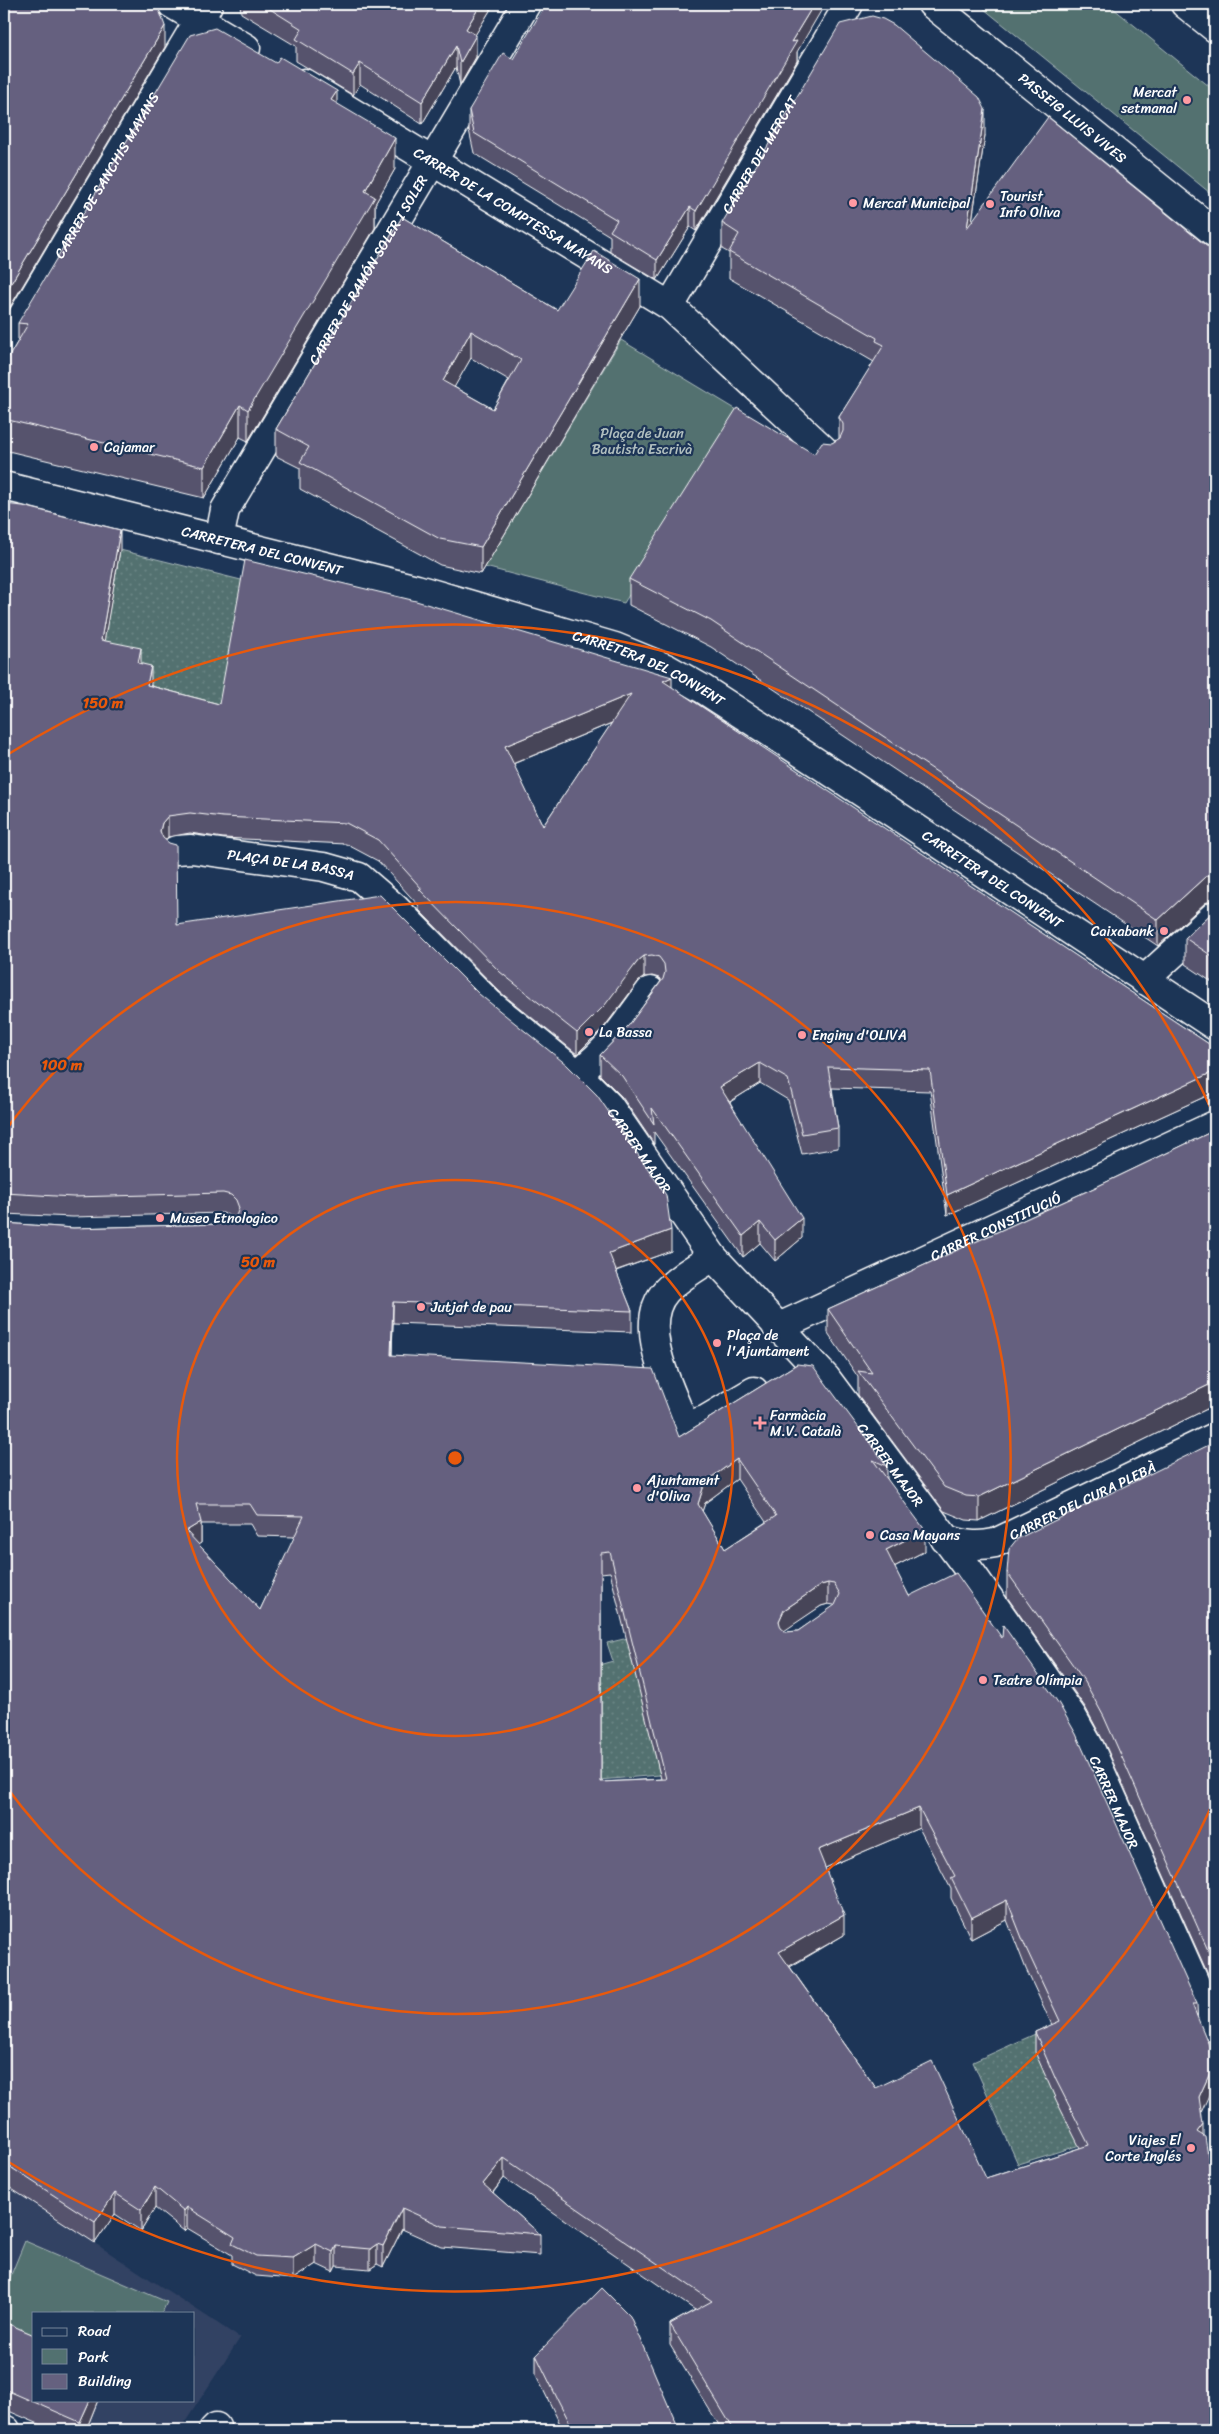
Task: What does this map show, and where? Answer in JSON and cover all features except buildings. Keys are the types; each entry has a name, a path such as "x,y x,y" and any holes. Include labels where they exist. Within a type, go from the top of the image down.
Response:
{"street":[{"name":"CARRER DE LA COMPTESSA MAYANS","path":"172,4 203,12 274,65 432,159 670,306 828,454"},
{"name":"CARRER DE RAMÓN SOLER I SOLER","path":"219,540 225,510 432,159 526,4"},
{"name":"CARRER DEL MERCAT","path":"670,306 849,4"},
{"name":"PASSEIG LLUIS VIVES","path":"932,4 1215,233"},
{"path":"1185,4 1215,28"},
{"name":"CARRER DE SANCHIS MAYANS","path":"4,347 203,12"},
{"name":"CARRETERA DEL CONVENT","path":"4,486 509,615 615,647 666,668 704,689 814,760 1215,1026"},
{"name":"PLAÇA DE LA BASSA","path":"176,850 201,850 344,872 366,882 395,908 490,1004 577,1074"},
{"path":"1144,980 1215,915"},
{"path":"577,1074 594,1062 615,1040 650,991"},
{"name":"CARRER MAJOR","path":"577,1074 609,1106 713,1257 777,1328 810,1358 972,1574 1084,1735 1215,2028"},
{"name":"CARRER CONSTITUCIÓ","path":"777,1328 1215,1125"},
{"path":"713,1257 689,1272 665,1292 654,1315 654,1341 685,1426 705,1420 810,1358"},
{"name":"CARRER DEL CURA PLEBÀ","path":"945,1539 967,1546 996,1544 1215,1437"}],"shaded area":[{"path":"4,2175 27,2199 240,2338 180,2430 53,2430 4,2409"}],"green space":[{"path":"978,4 1108,4 1215,91 1215,197"},
{"name":"Plaça de Juan Bautista Escrivà","path":"621,340 742,413 624,603 485,567"},
{"path":"120,550 245,581 220,721 95,659 110,605"},
{"path":"628,1638 660,1775 599,1780 588,1668 613,1661 607,1643"},
{"path":"1053,2026 1036,2053 1080,2145 1018,2164 973,2062"},
{"path":"25,2241 167,2302 162,2312 32,2312 32,2334 4,2322 4,2292"}],"place":[{"name":"Mercat setmanal","path":"1187,100"},
{"name":"Mercat Municipal","path":"853,203"},
{"name":"Tourist Info Oliva","path":"990,204"},
{"name":"Cajamar","path":"94,447"},
{"name":"Caixabank","path":"1164,931"},
{"name":"La Bassa","path":"589,1032"},
{"name":"Enginy d'OLIVA","path":"802,1035"},
{"name":"Museo Etnologico","path":"160,1218"},
{"name":"Jutjat de pau","path":"421,1307"},
{"name":"Plaça de l'Ajuntament","path":"717,1343"},
{"name":"Farmàcia M.V. Català","path":"760,1423"},
{"name":"Ajuntament d'Oliva","path":"637,1488"},
{"name":"Casa Mayans","path":"870,1535"},
{"name":"Teatre Olímpia","path":"983,1680"},
{"name":"Viajes El Corte Inglés","path":"1191,2148"}]}
